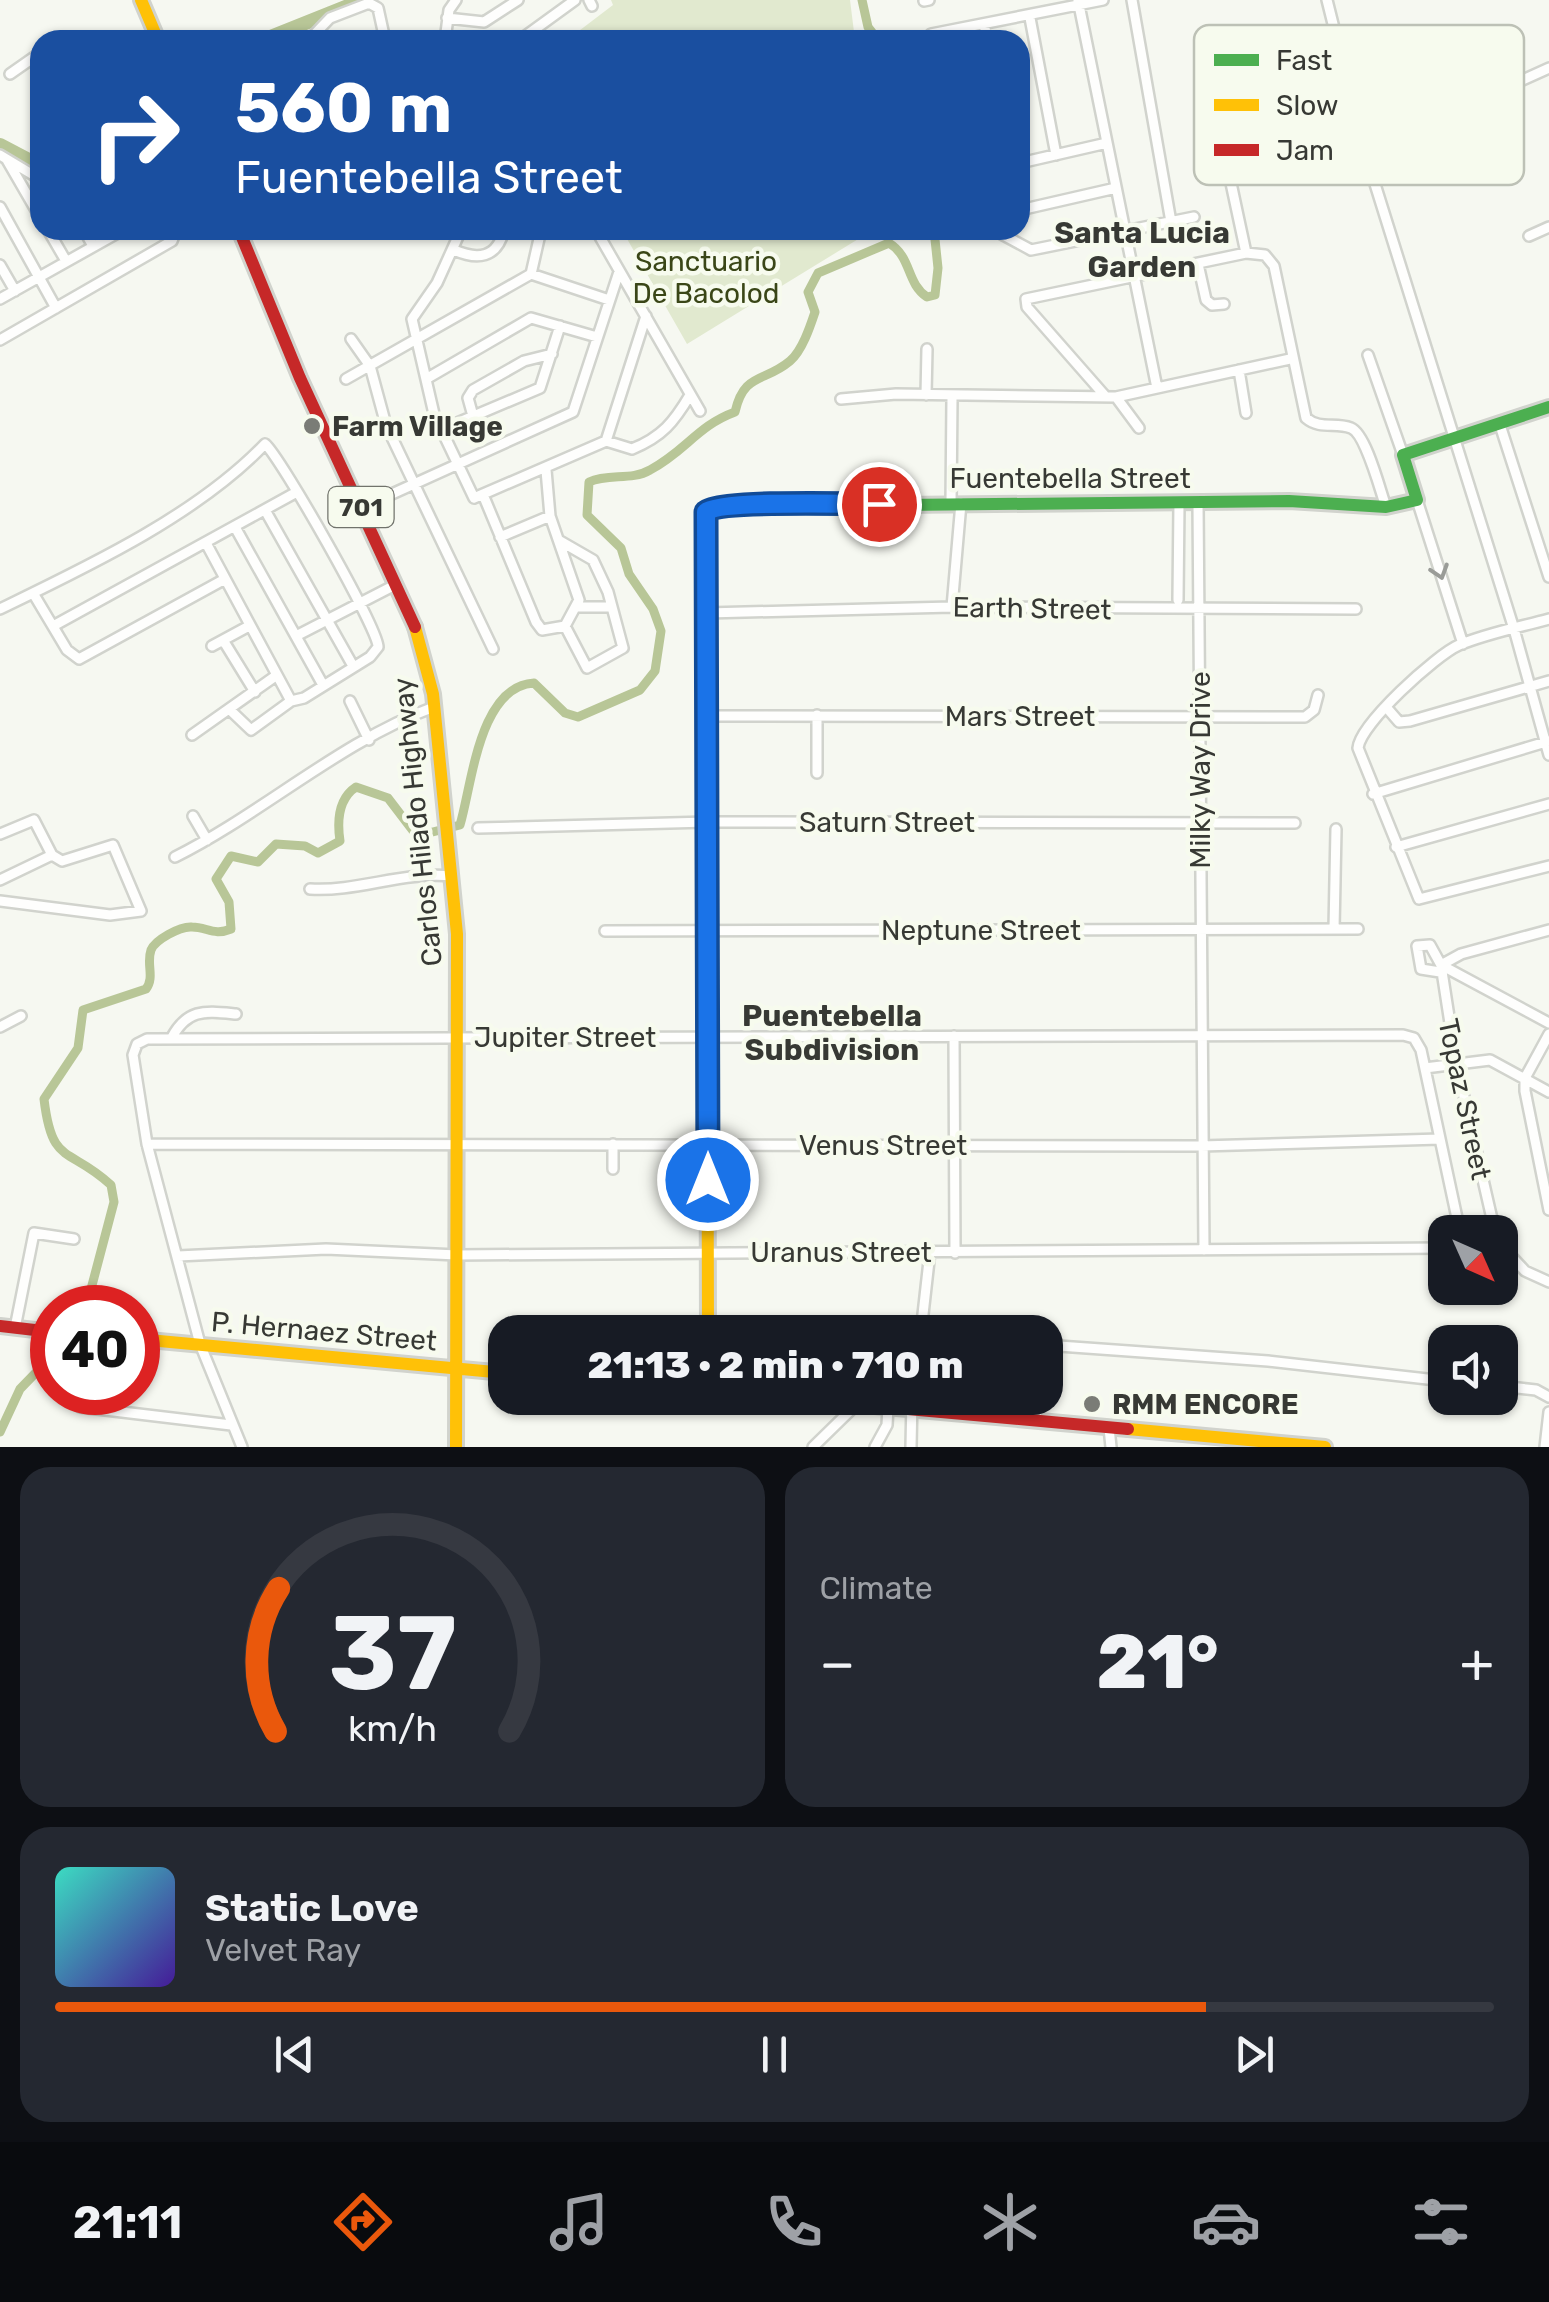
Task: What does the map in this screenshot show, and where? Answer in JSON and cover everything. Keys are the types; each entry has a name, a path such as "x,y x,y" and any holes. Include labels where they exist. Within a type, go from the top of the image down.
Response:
{"main road":[{"path":"141,0 154,30"},
{"name":"Carlos Hilado Highway","path":"243,240 305,389 395,585 424,658 434,707 452,876 458,1037 456,1447"},
{"path":"1417,500 1404,455 1549,408"},
{"name":"Fuentebella Street","path":"708,1315 706,515 710,507 1340,502 1386,507 1417,500"},
{"path":"0,1326 30,1330"},
{"name":"P. Hernaez Street","path":"160,1341 488,1371"},
{"path":"994,1415 1325,1447"}],"street":[{"path":"446,30 456,0"},
{"path":"447,18 486,22 518,0"},
{"path":"534,30 575,0"},
{"path":"954,30 1030,18 1104,0"},
{"path":"1132,0 1171,222"},
{"path":"1327,0 1333,25"},
{"path":"319,30 330,18 369,3 378,8 383,30"},
{"path":"1079,3 1156,388"},
{"path":"1030,18 1056,155"},
{"path":"984,25 985,30"},
{"path":"10,74 30,59"},
{"path":"1524,79 1549,68"},
{"path":"1030,161 1107,143"},
{"path":"4,158 30,172"},
{"path":"4,158 30,201"},
{"path":"1231,185 1246,253"},
{"path":"1375,185 1514,629 1549,755"},
{"path":"1030,208 1116,188"},
{"path":"0,207 56,308"},
{"path":"1012,240 1031,250 1194,218"},
{"path":"1529,236 1549,227"},
{"path":"54,240 66,261"},
{"path":"90,240 93,246"},
{"path":"0,299 104,240"},
{"path":"0,340 172,240"},
{"path":"458,240 434,288 414,311 431,405 472,496 484,497 606,440 646,316"},
{"path":"454,250 474,258 488,254 501,240"},
{"path":"531,274 539,240"},
{"path":"601,240 700,411"},
{"path":"1139,428 1027,307 1026,299 1246,253 1265,255 1274,266 1290,360 1306,418 1319,426 1349,427 1360,435 1386,507"},
{"path":"1198,264 1206,300 1212,305 1224,304"},
{"path":"0,266 15,291"},
{"path":"361,508 573,412 619,272"},
{"path":"346,379 531,274 609,300"},
{"path":"426,378 531,318 597,337"},
{"path":"443,429 536,391 560,326"},
{"path":"351,339 370,366 386,426 493,649"},
{"path":"926,395 927,349"},
{"path":"473,416 468,398 473,390 524,361 552,354"},
{"path":"1368,355 1404,455"},
{"path":"841,398 1111,397 1290,360"},
{"path":"1239,370 1246,413"},
{"path":"606,440 632,449 653,440 675,421 690,395"},
{"path":"952,398 956,503 952,607"},
{"path":"1500,425 1549,577"},
{"path":"0,609 210,493 233,478 266,444 360,602 378,636 378,647 248,731 230,710"},
{"path":"546,470 550,516 580,606"},
{"path":"55,625 295,493"},
{"path":"484,497 539,628 565,626 580,606"},
{"path":"1417,500 1463,644"},
{"path":"1178,600 1179,503"},
{"name":"Milky Way Drive","path":"1198,503 1204,1250"},
{"path":"266,510 353,666"},
{"path":"500,537 550,516"},
{"path":"235,527 323,685"},
{"path":"206,542 292,701"},
{"path":"560,542 592,558 623,648 590,668 565,626"},
{"path":"33,593 68,650 78,659 225,579"},
{"path":"296,636 395,585"},
{"path":"580,606 611,606"},
{"name":"Earth Street","path":"708,613 952,607 1356,608"},
{"path":"1549,619 1463,644 1437,660 1386,707 1358,741 1360,762 1416,896 1424,901 1549,866"},
{"path":"212,646 249,626"},
{"path":"223,640 255,692"},
{"path":"192,734 276,675"},
{"path":"1386,707 1399,722 1410,721 1549,681"},
{"name":"Mars Street","path":"707,716 1306,717 1314,710 1318,695"},
{"path":"350,701 370,740"},
{"path":"175,857 370,740 434,707"},
{"path":"816,773 817,715"},
{"path":"1373,794 1547,741"},
{"path":"1396,847 1549,804"},
{"path":"193,816 207,840"},
{"path":"0,834 34,820 52,855"},
{"name":"Saturn Street","path":"478,828 708,822 1296,822"},
{"path":"1334,930 1336,829"},
{"path":"0,880 52,855 74,860 113,845 141,911 110,915 0,901"},
{"path":"310,889 336,891 411,875 452,876"},
{"name":"Neptune Street","path":"605,931 1358,929"},
{"path":"1549,930 1461,954 1441,968 1549,1024"},
{"name":"Topaz Street","path":"1441,968 1456,1062 1490,1215"},
{"path":"171,1039 179,1024 196,1012 236,1014"},
{"path":"0,1027 21,1016"},
{"name":"Jupiter Street","path":"147,1144 136,1084 136,1044 171,1039 1403,1034 1414,1038 1424,1068"},
{"path":"1549,1034 1526,1078 1549,1210"},
{"path":"954,1036 954,1253"},
{"path":"1456,1215 1424,1068 1490,1060 1549,1092"},
{"name":"Venus Street","path":"147,1144 1201,1146 1440,1139"},
{"path":"147,1144 200,1344 242,1447"},
{"path":"612,1144 614,1169"},
{"path":"16,1328 34,1233 74,1239"},
{"name":"Uranus Street","path":"178,1256 326,1250 457,1255 1428,1248"},
{"path":"923,1315 930,1252"},
{"path":"1518,1263 1549,1282"},
{"path":"1063,1345 1268,1361 1428,1379"},
{"path":"1518,1388 1536,1390 1549,1397"},
{"path":"1545,1447 1549,1412"},
{"path":"147,1415 231,1425"},
{"path":"820,1445 847,1415"},
{"path":"875,1447 887,1425 888,1415"},
{"path":"910,1447 911,1415"},
{"path":"1036,1421 1037,1415"},
{"path":"1109,1428 1110,1447"}],"green space":[{"path":"611,0 850,0 854,30 580,30 613,5"},
{"name":"Sanctuario De Bacolod","path":"628,240 857,240 687,344"}],"waterway":[{"path":"288,30 363,0"},
{"path":"862,0 870,30"},
{"path":"0,145 30,161"},
{"path":"92,1285 114,1202 111,1185 58,1146 47,1121 44,1099 78,1048 83,1010 146,989 151,950 168,934 187,927 220,932 231,929 229,902 216,879 231,856 258,862 276,844 305,846 318,853 340,841 340,811 345,798 356,787 388,798 417,836 460,825 481,740 501,701 516,688 534,683 565,713 578,717 640,690 655,671 661,631 653,609 629,574 621,548 587,515 589,482 650,470 711,424 735,412 750,384 781,368 798,351 815,312 808,292 818,273 889,243 902,255 920,291 927,297 935,295 935,240"},
{"path":"0,1432 20,1389 30,1379"}],"traffic: fast":[{"path":"720,507 1289,501 1386,507 1417,500 1403,455 1549,407"}],"traffic: slow":[{"path":"141,0 154,30"},
{"path":"708,1315 706,515 710,507 720,507"},
{"path":"415,627 433,694 457,934 456,1447"},
{"path":"160,1341 488,1371"},
{"path":"1128,1429 1325,1447"}],"traffic: jam":[{"path":"243,240 300,378 415,627"},
{"path":"0,1326 30,1329"},
{"path":"974,1415 1128,1429"}],"place":[{"name":"Farm Village","path":"312,426"},
{"name":"RMM ENCORE","path":"1092,1404"}],"district":[{"name":"Santa Lucia Garden","path":"1142,250"},
{"name":"Puentebella Subdivision","path":"832,1033"}],"route":[{"path":"708,1180 706,512 714,506 747,504 879,504"}]}
